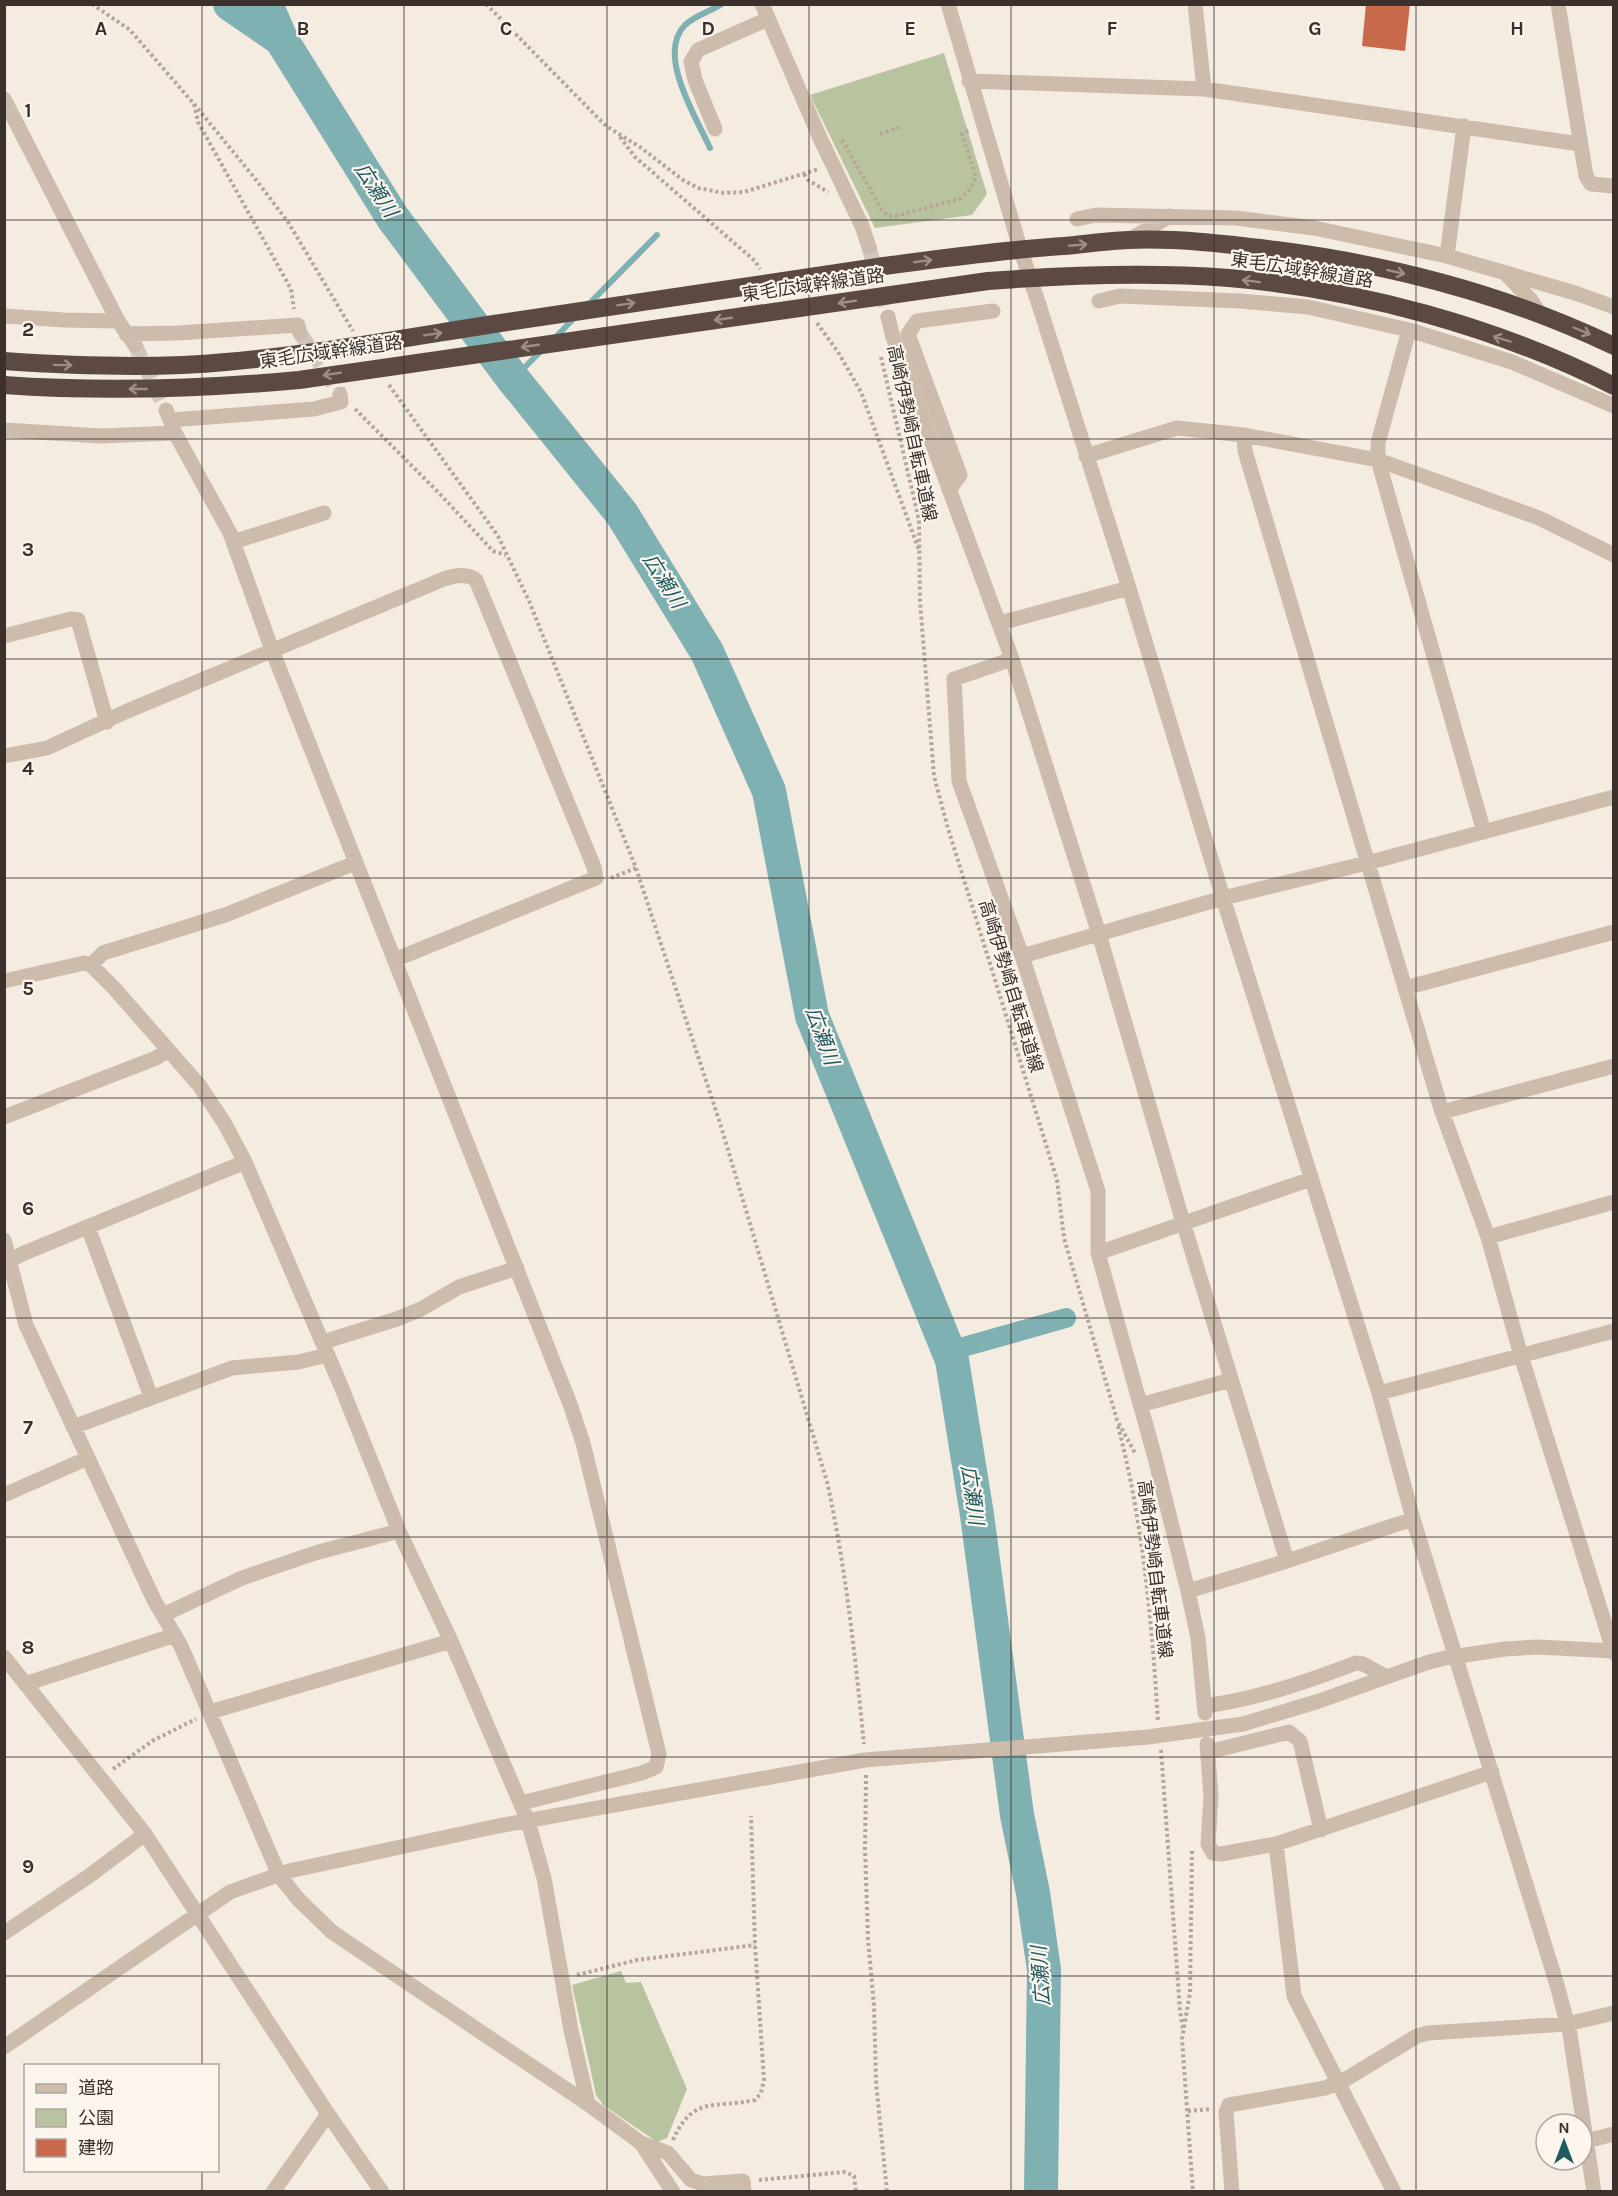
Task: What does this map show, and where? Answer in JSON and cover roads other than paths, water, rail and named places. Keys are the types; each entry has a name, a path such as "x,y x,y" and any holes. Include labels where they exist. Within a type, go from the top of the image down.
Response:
{"highway":[{"name":"東毛広域幹線道路","path":"4,361 58,365 223,363 375,343 760,276 1020,248 1129,240 1242,246 1340,260 1440,282 1494,297 1614,346"},
{"name":"東毛広域幹線道路","path":"4,385 59,389 230,386 389,373 988,281 1137,276 1217,278 1294,287 1412,311 1511,342 1586,372 1614,386"}],"street":[{"path":"948,4 1020,248 1129,588 1223,898 1379,1394 1413,1519 1567,2024 1581,2112"},
{"path":"1195,4 1204,88"},
{"path":"1558,4 1586,176 1591,184 1614,186"},
{"path":"715,129 694,80 691,62 698,50 765,12 820,138 862,226 869,247"},
{"path":"969,81 1204,88 1580,144"},
{"path":"4,99 126,333"},
{"path":"1447,256 1464,126"},
{"path":"1077,219 1096,215 1236,218 1314,228 1447,256 1575,293 1614,307"},
{"path":"1129,240 1172,216"},
{"path":"1507,275 1531,300 1540,314"},
{"path":"1294,287 1308,307"},
{"path":"1099,301 1120,296 1240,301 1308,307 1409,330 1512,362 1614,406"},
{"path":"949,490 960,475 908,334 917,321 993,311"},
{"path":"4,316 64,320 126,333 299,329"},
{"path":"888,317 893,337 1012,659 1099,934 1287,1561"},
{"path":"1409,330 1378,443 1377,460 1484,832"},
{"path":"4,430 101,436 171,421 314,409 340,398"},
{"path":"171,421 233,542 272,650 517,1268 583,1443 659,1754 656,1767 642,1773 520,1803"},
{"path":"1086,456 1177,428 1244,435 1377,460 1539,518 1614,555"},
{"path":"4,2047 198,1912 230,1892 279,1875 528,1821 867,1759 1155,1741 1243,1724 1319,1701 1426,1663 1456,1656 1538,1647 1613,1652 1521,1356 1488,1237 1442,1112 1245,451 1244,435"},
{"path":"233,542 324,513"},
{"path":"4,756 46,748 125,712 415,591 460,574 470,575 476,580 594,867 596,878 393,960"},
{"path":"1000,624 1129,588"},
{"path":"4,636 71,619 78,620 106,722"},
{"path":"1012,659 954,679 959,781 1022,956 1098,1191 1098,1253 1188,1592 1198,1638 1204,1709 1289,1688 1356,1663 1387,1677"},
{"path":"1022,956 1223,898 1367,863 1614,797"},
{"path":"91,965 104,953 225,915 355,863"},
{"path":"1405,988 1614,933"},
{"path":"4,981 78,964 91,965 168,1050 212,1104 245,1162 325,1348 399,1531 451,1641 528,1821 544,1878 588,2104"},
{"path":"4,1117 156,1058 168,1050"},
{"path":"1442,1112 1614,1066"},
{"path":"8,1262 22,1254 245,1162"},
{"path":"1098,1253 1311,1179"},
{"path":"1488,1237 1614,1202"},
{"path":"88,1227 151,1397"},
{"path":"4,1240 26,1325 154,1602 175,1635 279,1875 298,1899 332,1932 588,2104 641,2143 668,2152 691,2180 703,2184 744,2186"},
{"path":"73,1427 232,1368 298,1362 325,1348 421,1309 459,1287 517,1268"},
{"path":"1379,1394 1614,1331"},
{"path":"1140,1405 1232,1380"},
{"path":"4,1495 88,1458"},
{"path":"1188,1592 1413,1519"},
{"path":"163,1615 242,1578 315,1553 399,1531"},
{"path":"26,1684 175,1635"},
{"path":"210,1712 451,1641"},
{"path":"4,1657 145,1834 328,2114 382,2192"},
{"path":"1321,1830 1300,1742 1289,1732 1207,1748 1211,1796 1208,1844 1213,1853 1221,1854 1276,1844 1321,1830 1492,1772"},
{"path":"4,1933 90,1876 145,1834"},
{"path":"1276,1844 1294,1996 1394,2192"},
{"path":"1232,2192 1226,2112 1229,2105 1325,2088 1338,2083 1417,2036 1428,2033 1567,2024 1614,2013"},
{"path":"273,2192 328,2114"},
{"path":"1594,2139 1614,2134"},
{"path":"641,2143 673,2192"},
{"path":"1591,2172 1594,2192"}],"waterway":[{"path":"230,4 281,39"},
{"name":"広瀬川","path":"266,4 281,39 393,218 513,379 622,514 707,652 769,791 812,1016 952,1360 977,1515 1017,1815 1033,1893 1044,1970 1041,2192"},
{"path":"710,148 681,86 675,52 677,37 685,25 722,4"},
{"path":"588,305 657,235"},
{"path":"554,339 576,316"},
{"path":"513,379 542,350"},
{"path":"949,1351 1066,1318"}],"tunnel":[{"path":"869,247 888,317"},
{"path":"300,333 340,394"},
{"path":"135,345 166,410"}]}
